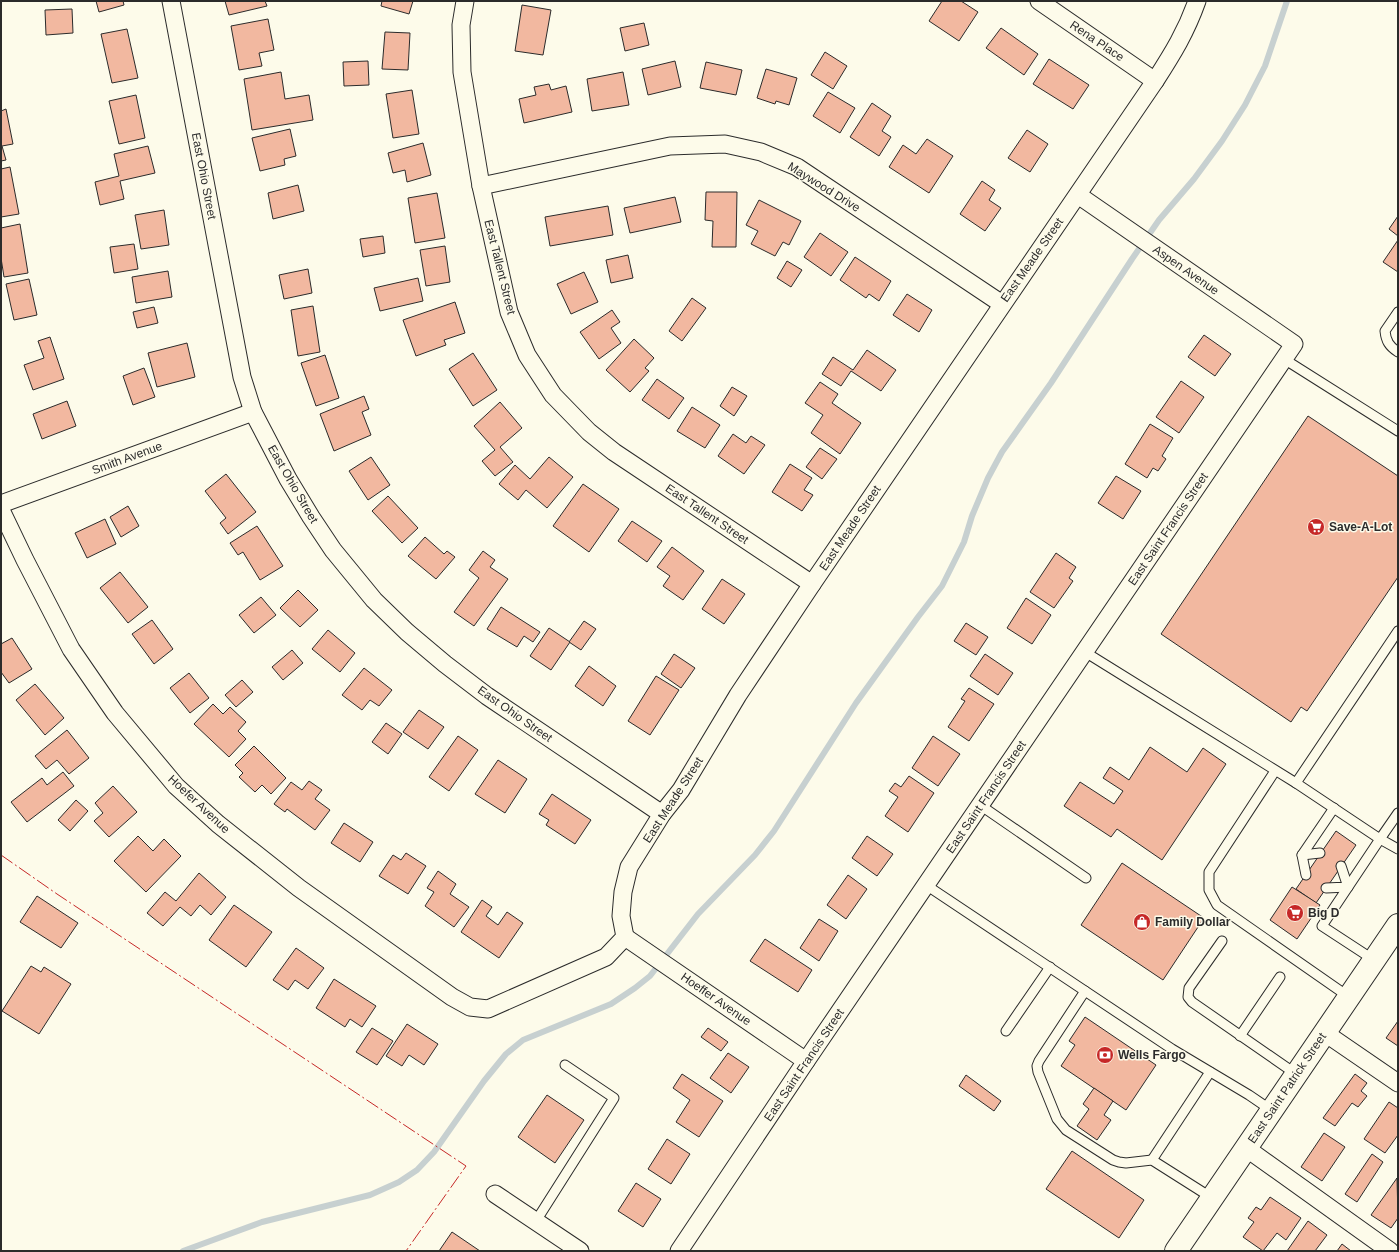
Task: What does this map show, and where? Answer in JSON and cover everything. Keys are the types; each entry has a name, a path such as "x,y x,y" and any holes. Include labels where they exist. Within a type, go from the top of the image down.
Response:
{"main road":[{"name":"East Saint Patrick Street","path":"1176,1251 1398,925"}],"street":[{"name":"East Ohio Street","path":"171,1 242,377 253,412 288,479 333,550 374,600 407,632 445,664 481,691 662,814"},
{"name":"East Tallent Street","path":"465,1 461,25 462,72 481,186 509,312 527,355 553,395 589,432 614,452 812,584"},
{"name":"Rena Place","path":"1039,1 1155,81"},
{"name":"East Meade Street","path":"626,937 621,916 623,892 629,867 662,814 681,790 738,695 812,584 1155,81 1180,42 1197,1"},
{"name":"Maywood Drive","path":"481,186 670,146 726,144 761,152 797,167 1002,304"},
{"name":"Aspen Avenue","path":"1078,195 1294,344"},
{"name":"East Saint Francis Street","path":"679,1251 806,1061 1294,344"},
{"name":"Smith Avenue","path":"1,504 253,412"},
{"name":"Hoefer Avenue","path":"1,510 71,649 115,713 176,786 218,824 299,888 452,997 470,1007 488,1009 606,957 626,937"},
{"name":"Hoeffer Avenue","path":"626,937 806,1061"},
{"path":"1325,1033 1398,1083"},
{"path":"1246,1148 1390,1251"},
{"path":"496,1194 536,1221 572,1249"}],"lane":[{"path":"1398,312 1384,331 1386,340 1391,347 1398,352"},
{"path":"1284,359 1398,431"},
{"path":"1296,783 1398,631"},
{"path":"1085,652 1296,783 1380,839 1398,849"},
{"path":"1275,771 1209,872 1209,890 1217,905 1349,997"},
{"path":"980,805 1086,878"},
{"path":"1306,875 1302,855 1334,808"},
{"path":"1374,960 1322,926 1398,813"},
{"path":"1302,855 1320,853"},
{"path":"1341,866 1348,887"},
{"path":"926,885 1172,1049 1272,1110"},
{"path":"1326,888 1348,887"},
{"path":"1222,941 1189,988 1188,996 1192,1002 1296,1074"},
{"path":"1006,1031 1050,967"},
{"path":"1240,1036 1280,977"},
{"path":"1085,991 1039,1060 1037,1066 1057,1119 1066,1130 1113,1160 1126,1163 1152,1160 1212,1198"},
{"path":"536,1221 614,1098 566,1065"},
{"path":"1152,1160 1210,1072"}],"building":[{"path":"96,1 123,1 124,5 99,12"},
{"path":"225,1 265,1 267,6 229,15"},
{"path":"382,1 413,1 409,14 381,6"},
{"path":"942,1 961,1 978,12 959,41 929,21"},
{"path":"522,5 551,10 543,55 515,51"},
{"path":"72,9 73,33 46,35 45,10"},
{"path":"268,19 274,50 259,53 262,66 239,70 231,26"},
{"path":"644,23 649,45 625,51 620,28"},
{"path":"1001,28 1038,54 1024,75 986,48"},
{"path":"127,29 138,78 112,83 101,34"},
{"path":"385,32 410,33 408,70 382,69"},
{"path":"825,52 847,66 833,89 811,75"},
{"path":"1049,59 1089,85 1073,109 1033,84"},
{"path":"368,61 369,85 344,86 343,62"},
{"path":"675,61 681,87 648,95 642,69"},
{"path":"706,62 742,70 736,95 700,88"},
{"path":"766,69 797,78 789,105 776,101 775,104 757,98"},
{"path":"281,72 285,99 309,95 313,120 252,130 244,79"},
{"path":"623,72 629,105 592,111 587,79"},
{"path":"549,84 551,90 566,86 572,112 524,123 519,99 536,95 534,87"},
{"path":"412,90 419,134 393,138 386,94"},
{"path":"828,92 855,108 840,133 813,116"},
{"path":"136,95 145,138 119,144 109,101"},
{"path":"872,103 891,116 882,131 891,137 879,156 850,137"},
{"path":"6,109 13,144 2,146 6,160 1,161 1,111"},
{"path":"290,129 296,156 284,159 285,165 260,171 252,138"},
{"path":"1027,130 1048,144 1030,172 1008,158"},
{"path":"927,139 953,156 929,193 889,167 903,145 916,154"},
{"path":"423,143 431,175 407,182 405,170 393,173 388,153"},
{"path":"148,146 155,173 120,181 124,199 100,205 95,182 119,176 114,154"},
{"path":"10,167 19,214 1,217 1,169"},
{"path":"982,181 995,190 989,200 1001,208 985,231 960,214"},
{"path":"298,185 304,211 273,219 268,193"},
{"path":"706,192 737,192 736,247 712,247 713,221 705,220"},
{"path":"437,193 445,238 415,243 408,198"},
{"path":"675,197 681,222 630,233 624,208"},
{"path":"759,200 801,221 789,245 783,242 775,256 751,244 758,231 746,225"},
{"path":"608,206 613,235 550,246 545,217"},
{"path":"164,210 169,245 141,249 135,215"},
{"path":"1398,216 1398,236 1389,229"},
{"path":"20,224 28,273 4,277 1,258 1,228"},
{"path":"820,233 848,252 831,276 804,257"},
{"path":"383,236 385,253 363,257 360,239"},
{"path":"1398,240 1398,272 1383,262"},
{"path":"134,244 138,269 114,273 110,247"},
{"path":"445,246 450,282 426,286 420,250"},
{"path":"628,255 633,278 611,283 606,260"},
{"path":"855,257 891,281 879,301 869,294 866,298 840,280"},
{"path":"787,261 802,270 791,287 777,278"},
{"path":"308,269 312,293 284,299 279,275"},
{"path":"168,271 172,297 136,303 132,277"},
{"path":"584,272 598,302 571,314 557,284"},
{"path":"418,278 423,301 380,311 374,288"},
{"path":"29,279 37,315 14,320 6,284"},
{"path":"907,294 932,310 919,332 893,315"},
{"path":"692,298 706,308 682,341 669,331"},
{"path":"455,302 465,333 444,340 446,345 416,356 403,320"},
{"path":"313,306 320,352 298,356 291,310"},
{"path":"154,307 158,323 137,328 133,312"},
{"path":"612,310 620,322 611,328 621,343 599,359 580,332"},
{"path":"1204,335 1231,354 1215,376 1188,357"},
{"path":"50,337 64,379 33,390 24,365 44,358 38,341"},
{"path":"634,339 654,358 645,368 649,371 630,392 606,370"},
{"path":"187,343 195,377 157,387 148,353"},
{"path":"867,350 896,370 881,391 851,371 841,386 822,374 833,357 853,370"},
{"path":"473,353 497,390 473,406 449,369"},
{"path":"325,355 339,398 316,406 301,363"},
{"path":"144,368 155,397 133,405 123,376"},
{"path":"657,379 684,398 669,419 642,400"},
{"path":"1181,381 1204,397 1179,433 1156,417"},
{"path":"820,382 838,394 832,403 861,423 840,454 811,433 823,415 805,403"},
{"path":"732,387 747,396 734,416 720,406"},
{"path":"364,396 369,409 362,412 371,435 334,451 320,414"},
{"path":"67,401 76,426 42,439 33,414"},
{"path":"500,402 522,428 500,447 513,462 495,476 482,461 495,450 474,426"},
{"path":"692,407 720,425 705,448 677,431"},
{"name":"Save-A-Lot","path":"1308,416 1398,476 1398,577 1307,711 1301,707 1291,722 1161,634"},
{"path":"1150,424 1173,438 1162,456 1166,459 1158,471 1153,468 1147,478 1125,464"},
{"path":"733,434 746,443 751,436 765,445 744,474 718,456"},
{"path":"820,448 837,459 822,479 806,467"},
{"path":"371,457 390,485 368,500 349,471"},
{"path":"549,457 573,477 547,508 526,490 518,500 499,484 515,465 530,479"},
{"path":"790,464 812,478 804,490 813,495 802,511 772,492"},
{"path":"226,474 256,512 228,534 220,523 226,518 205,491"},
{"path":"1116,476 1141,491 1123,519 1098,503"},
{"path":"583,484 619,509 589,552 553,526"},
{"path":"388,496 418,528 402,543 372,511"},
{"path":"128,506 139,526 121,537 110,517"},
{"path":"105,519 116,544 87,558 75,533"},
{"path":"632,521 662,541 647,562 618,541"},
{"path":"257,526 283,566 260,580 243,552 238,555 230,543"},
{"path":"425,537 444,554 447,551 455,557 436,579 408,556"},
{"path":"672,547 704,571 683,600 663,586 670,576 657,567"},
{"path":"483,551 495,560 490,567 508,579 474,626 454,612 479,578 469,570"},
{"path":"1056,553 1076,567 1069,578 1073,581 1054,608 1030,592"},
{"path":"120,572 148,607 128,623 100,588"},
{"path":"722,579 745,594 724,624 702,609"},
{"path":"298,590 318,610 300,627 280,608"},
{"path":"261,597 276,615 254,633 239,615"},
{"path":"1026,598 1051,615 1032,644 1007,628"},
{"path":"501,607 540,632 533,642 524,636 517,647 487,629"},
{"path":"152,620 173,649 154,664 132,634"},
{"path":"584,621 596,629 581,650 569,642"},
{"path":"966,623 988,637 976,655 954,641"},
{"path":"549,628 570,642 551,670 530,656"},
{"path":"328,630 355,653 340,672 312,649"},
{"path":"12,638 32,669 9,683 1,672 1,644"},
{"path":"292,650 303,663 283,680 272,667"},
{"path":"674,654 695,668 681,688 661,674"},
{"path":"985,654 1013,673 998,695 970,676"},
{"path":"589,666 616,686 603,706 575,686"},
{"path":"364,668 392,690 379,706 370,700 362,710 342,695"},
{"path":"189,673 209,698 190,713 170,688"},
{"path":"656,676 679,690 650,735 628,721"},
{"path":"242,680 253,692 236,707 225,695"},
{"path":"35,684 64,718 45,735 16,700"},
{"path":"969,688 994,704 969,741 948,727 965,701 961,699"},
{"path":"213,704 223,714 230,707 246,722 238,731 246,739 229,757 194,724"},
{"path":"419,710 444,727 428,749 403,732"},
{"path":"386,723 402,734 388,754 372,742"},
{"path":"67,730 89,758 69,774 57,760 46,769 35,756"},
{"path":"458,736 478,750 449,791 429,777"},
{"path":"933,736 960,754 938,786 912,768"},
{"path":"254,746 286,778 271,794 262,785 255,792 239,777 243,773 235,765"},
{"path":"1150,747 1187,772 1203,748 1226,764 1162,860 1117,829 1111,837 1064,806 1080,782 1114,804 1123,791 1103,778 1110,767 1129,780"},
{"path":"498,760 527,779 505,813 475,794"},
{"path":"63,772 74,786 27,822 11,802 42,778 47,785"},
{"path":"909,776 934,793 908,832 885,816 898,797 889,791 895,783 901,787"},
{"path":"309,781 322,790 315,799 330,810 315,830 287,809 285,812 274,804 291,782 302,790"},
{"path":"113,786 137,812 109,837 94,821 103,813 95,803"},
{"path":"552,794 591,820 575,844 546,825 549,820 539,814"},
{"path":"76,800 88,811 70,831 58,820"},
{"path":"344,823 373,842 360,862 331,843"},
{"name":"Big D","path":"1336,831 1356,845 1316,903 1296,889"},
{"path":"138,836 153,851 164,839 181,856 146,892 114,861"},
{"path":"867,836 893,854 877,876 852,858"},
{"path":"406,853 426,866 408,894 379,876 393,855 401,860"},
{"name":"Family Dollar","path":"1122,863 1204,918 1163,980 1081,925"},
{"path":"438,871 456,884 450,894 469,907 454,927 425,906 434,892 427,888"},
{"path":"199,873 226,897 211,915 200,905 191,916 180,907 163,926 147,913 165,892 176,901"},
{"path":"848,875 867,889 846,919 827,905"},
{"name":"Big D","path":"1292,887 1320,905 1297,939 1270,920"},
{"path":"37,896 78,923 61,948 20,922"},
{"path":"482,900 492,907 486,916 498,925 507,912 523,923 499,958 461,932"},
{"path":"234,905 272,932 246,967 209,940"},
{"path":"819,919 838,931 819,961 800,948"},
{"path":"765,939 812,970 798,992 750,961"},
{"path":"296,948 324,968 308,989 295,980 288,990 273,980"},
{"path":"31,966 41,972 44,967 71,984 39,1034 2,1011"},
{"path":"334,979 376,1006 362,1027 350,1019 345,1027 316,1008"},
{"name":"Wells Fargo","path":"1085,1017 1156,1065 1126,1110 1061,1066 1075,1045 1069,1041"},
{"path":"1398,1021 1398,1046 1386,1038"},
{"path":"407,1024 438,1044 424,1065 409,1055 402,1066 386,1056"},
{"path":"372,1028 393,1041 377,1065 356,1052"},
{"path":"708,1028 728,1042 721,1051 701,1037"},
{"path":"728,1053 749,1067 731,1093 710,1078"},
{"path":"682,1074 723,1101 699,1137 676,1122 690,1100 673,1088"},
{"path":"1355,1074 1367,1083 1361,1091 1367,1096 1358,1107 1352,1103 1335,1126 1323,1118"},
{"path":"966,1075 1001,1101 994,1111 959,1086"},
{"path":"1094,1088 1113,1101 1104,1115 1111,1120 1097,1140 1077,1126 1089,1109 1083,1104"},
{"path":"547,1095 584,1120 555,1163 518,1137"},
{"path":"1389,1102 1398,1108 1398,1135 1385,1153 1364,1139"},
{"path":"1324,1133 1345,1147 1322,1181 1301,1167"},
{"path":"667,1139 690,1154 671,1184 648,1169"},
{"path":"1072,1151 1144,1200 1119,1238 1046,1189"},
{"path":"1372,1154 1383,1162 1357,1202 1345,1194"},
{"path":"1397,1178 1398,1218 1391,1228 1371,1215"},
{"path":"636,1183 661,1199 643,1227 618,1211"},
{"path":"1270,1197 1301,1218 1286,1240 1277,1233 1263,1251 1243,1237 1254,1222 1248,1218 1256,1207 1261,1210"},
{"path":"1308,1221 1327,1235 1315,1251 1287,1251"},
{"path":"452,1232 480,1251 439,1251"},
{"path":"1342,1244 1351,1251 1337,1251"}],"waterway":[{"path":"183,1251 262,1222 370,1195 399,1182 417,1170 434,1152 484,1081 506,1054 523,1040 611,1004 650,976 698,914 755,855 774,831 856,703 942,586 964,542 972,516 988,478 1002,452 1051,383 1159,220 1194,179 1222,141 1245,105 1265,66 1287,1"}],"power":[{"path":"1,855 57,894 466,1166 406,1251"}],"place":[{"name":"Save-A-Lot","path":"1316,527"},
{"name":"Big D","path":"1295,913"},
{"name":"Family Dollar","path":"1142,922"},
{"name":"Wells Fargo","path":"1105,1055"}]}
